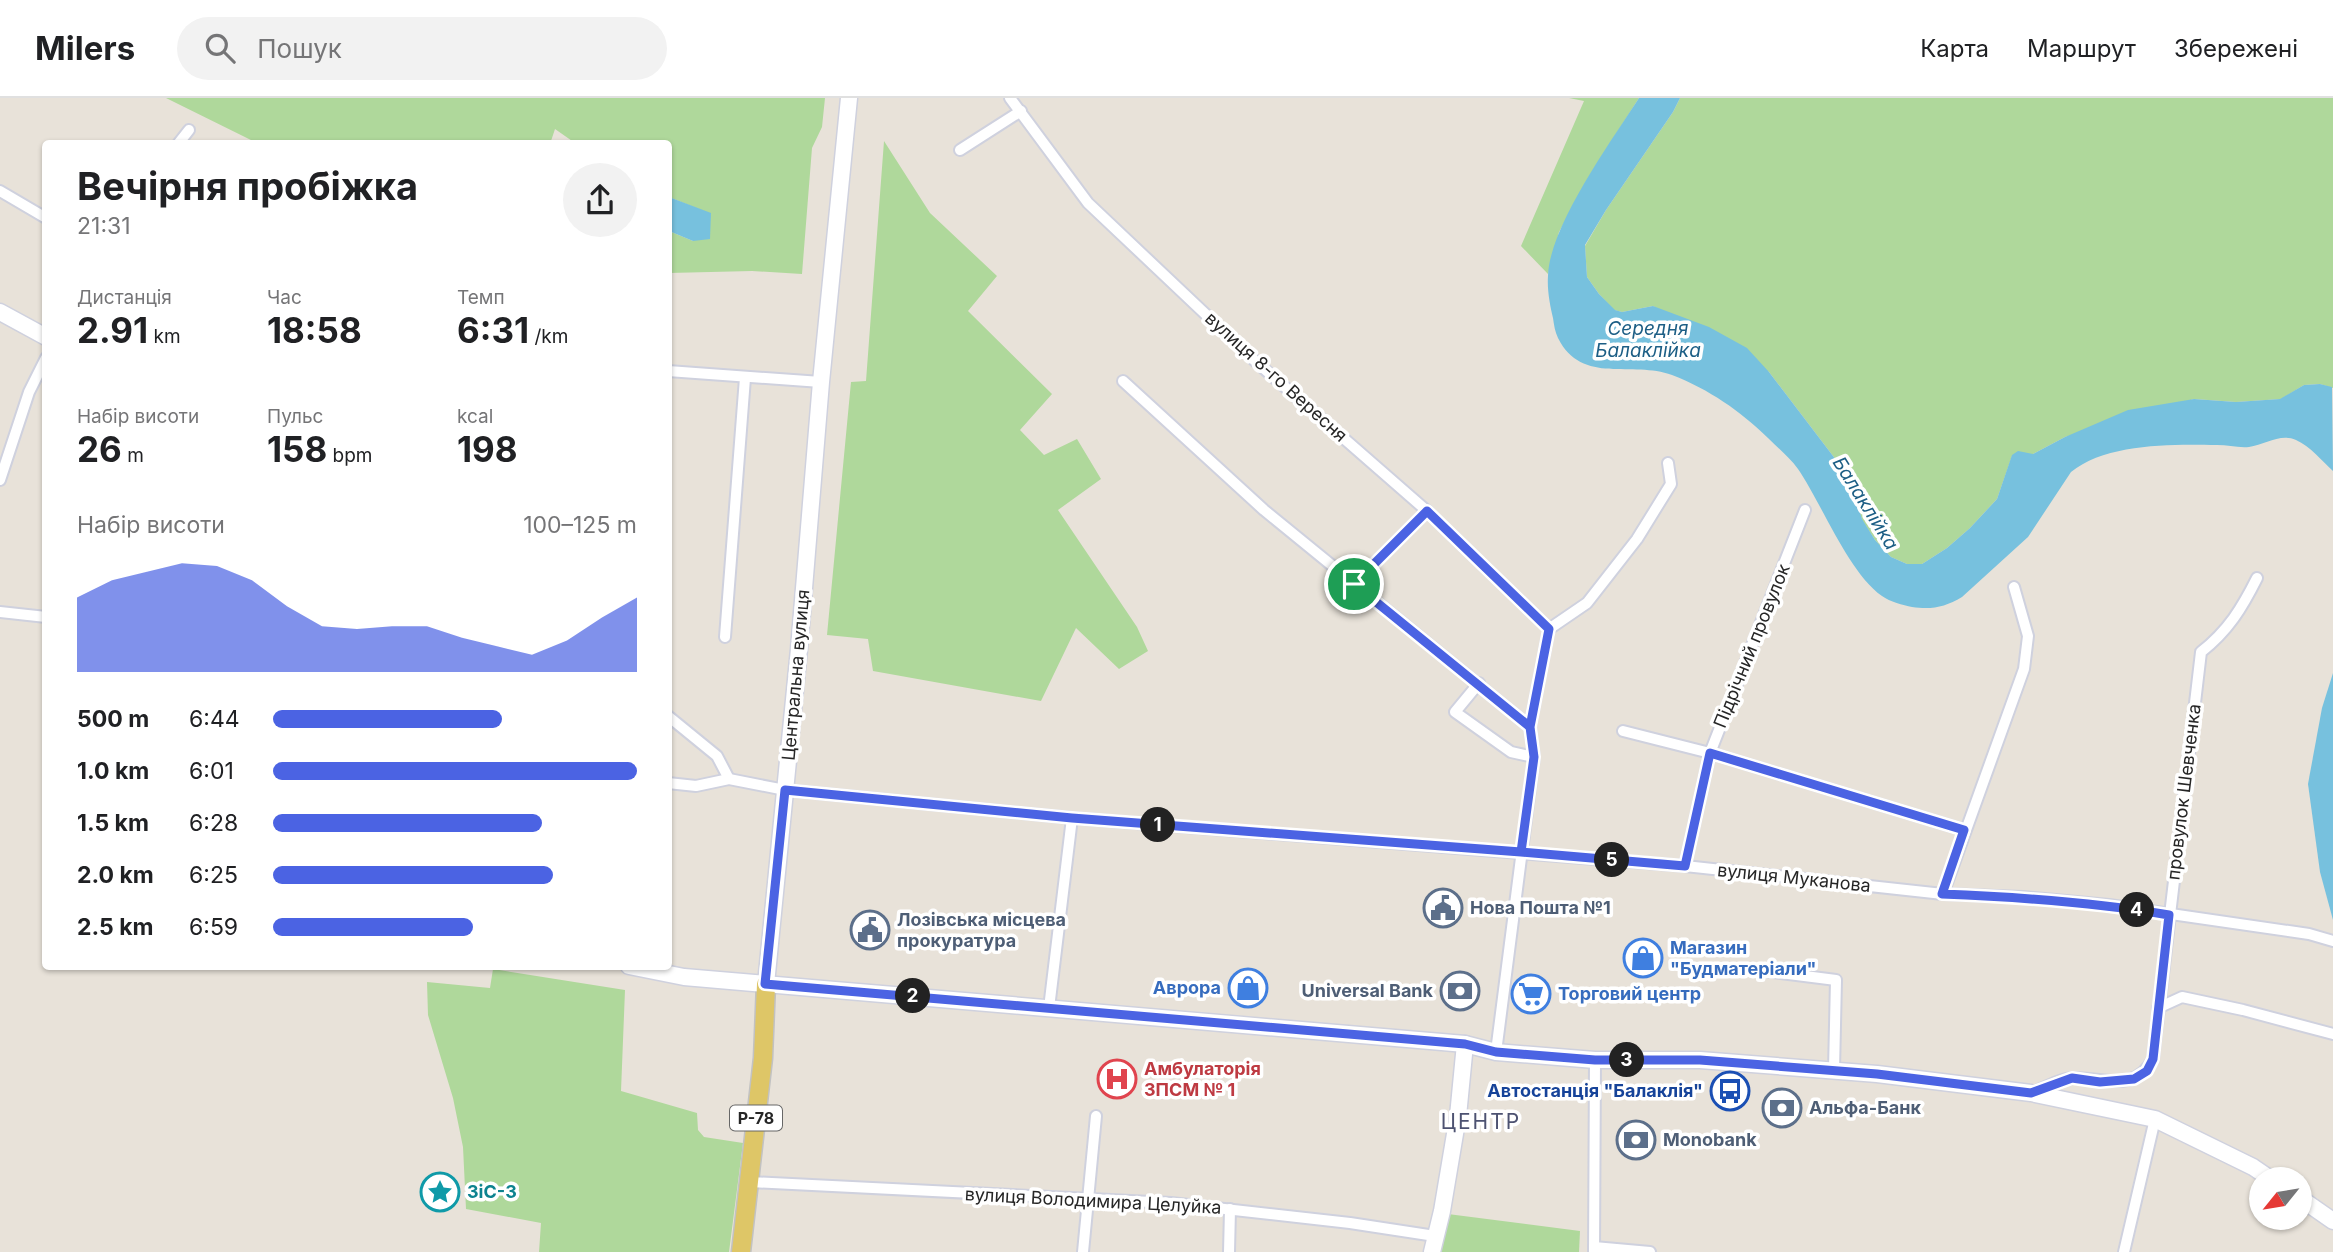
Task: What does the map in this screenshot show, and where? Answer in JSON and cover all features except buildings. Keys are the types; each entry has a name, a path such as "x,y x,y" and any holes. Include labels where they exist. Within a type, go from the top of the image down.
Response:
{"main road":[{"name":"Центральна вулиця","path":"741,1252 763,1058 765,984"}],"street":[{"name":"Центральна вулиця","path":"765,984 849,98"},
{"name":"вулиця 8-го Вересня","path":"1010,98 1088,203 1254,360 1427,511 1549,629"},
{"path":"960,150 1021,111"},
{"path":"181,140 189,130"},
{"path":"0,191 42,216"},
{"path":"0,312 42,331"},
{"path":"1,474 29,393 42,366"},
{"path":"672,371 821,382"},
{"path":"725,636 745,378"},
{"path":"1123,381 1264,510 1530,727"},
{"path":"1496,1052 1534,757 1530,727 1549,629 1587,603 1637,539 1671,484 1668,463"},
{"name":"Підрічний провулок","path":"1685,866 1710,753 1805,510"},
{"path":"1354,584 1427,511"},
{"name":"провулок Шевченка","path":"2031,1093 2072,1078 2100,1082 2134,1079 2147,1071 2153,1059 2201,652 2212,644 2239,614 2257,578"},
{"path":"1942,894 2024,669 2028,636 2014,587"},
{"path":"0,612 42,617"},
{"path":"1479,683 1455,712 1511,752 1534,757"},
{"path":"672,719 717,756 729,779"},
{"path":"1623,731 1710,753 1964,830"},
{"name":"вулиця Муканова","path":"672,783 696,786 729,779 785,790 1072,818 1685,866 1942,894 2097,903 2309,934 2333,941"},
{"path":"1049,1007 1072,818"},
{"path":"649,970 684,977 1465,1044 1496,1052 1595,1060 1700,1060 1834,1070 2031,1093 2155,1119 2253,1167"},
{"path":"1765,971 1836,980 1834,1070"},
{"path":"2158,1008 2182,997 2333,1034"},
{"path":"1434,1244 1458,1116 1465,1044"},
{"path":"1595,1060 1594,1249 1650,1252"},
{"path":"1083,1252 1096,1116"},
{"path":"2124,1252 2155,1119"},
{"name":"вулиця Володимира Целуйка","path":"750,1182 1171,1203 1350,1223 1434,1244"},
{"path":"2312,1206 2333,1221"},
{"path":"1229,1252 1230,1209"}],"green space":[{"path":"166,98 825,98 822,127 812,148 802,274 752,271 672,273 672,232 693,241 711,214 672,198 672,140 571,140 555,129 551,140 251,140"},
{"path":"1569,98 1639,98 1593,170 1559,232 1548,274 1521,246 1584,101"},
{"path":"1680,98 2333,98 2333,388 2320,384 2304,385 2281,399 2236,402 2194,399 2065,437 2033,454 2012,456 1997,499 1947,548 1922,564 1907,564 1891,557 1875,540 1862,520 1849,477 1769,372 1653,306 1622,312 1614,310 1587,277 1585,246"},
{"path":"884,141 930,213 997,276 968,311 1052,394 1020,430 1044,455 1077,439 1101,479 1058,510 1137,627 1148,651 1119,669 1076,628 1041,701 873,671 868,639 827,635 851,382 866,381"},
{"path":"493,970 499,970 625,990 621,1091 697,1113 698,1130 704,1137 743,1143 729,1252 539,1252 541,1223 466,1209 463,1147 453,1098 428,1015 427,982 490,988"},
{"path":"1440,1213 1580,1231 1579,1252 1434,1252"}],"water":[{"name":"Середня Балаклійка","path":"1639,98 1680,98 1585,245 1587,277 1615,310 1622,312 1653,306 1709,327 1747,348 1769,372 1849,477 1862,519 1875,540 1891,557 1907,564 1922,564 1947,548 1997,499 2012,455 2018,451 2033,454 2128,410 2194,399 2236,402 2280,399 2304,385 2320,384 2332,387 2333,471 2306,446 2290,438 2249,447 2161,445 2102,455 2071,472 2028,537 1962,597 1932,608 1912,607 1885,598 1858,571 1798,469 1746,418 1711,394 1672,375 1657,371 1594,367 1580,362 1568,353 1558,338 1548,292 1551,256 1570,209"},
{"path":"672,198 711,213 710,239 693,241 672,232"},
{"path":"2333,673 2333,920 2320,872 2308,784 2322,708"}],"place":[{"name":"Нова Пошта №1","path":"1443,908"},
{"name":"Лозівська місцева прокуратура","path":"870,930"},
{"name":"Магазин \"Будматеріали\"","path":"1643,958"},
{"name":"Аврора","path":"1248,988"},
{"name":"Universal Bank","path":"1460,991"},
{"name":"Торговий центр","path":"1531,994"},
{"name":"Амбулаторія ЗПСМ № 1","path":"1117,1079"},
{"name":"Автостанція \"Балаклія\"","path":"1730,1091"},
{"name":"Альфа-Банк","path":"1782,1108"},
{"name":"Monobank","path":"1636,1140"},
{"name":"ЗіС-3","path":"440,1192"}],"district":[{"name":"ЦЕНТР","path":"1481,1122"}],"route":[{"path":"1354,584 1427,511 1549,629 1530,727 1534,757 1521,852 1685,866 1710,753 1964,830 1942,894 2022,897 2109,905 2169,915 2153,1059 2147,1071 2134,1079 2100,1082 2072,1078 2031,1093 1877,1074 1700,1060 1595,1060 1496,1052 1465,1044 765,984 785,790 1072,818 1521,852 1534,757 1530,727 1354,584"}],"water label":[{"name":"Балаклійка","path":"1866,503"}]}
